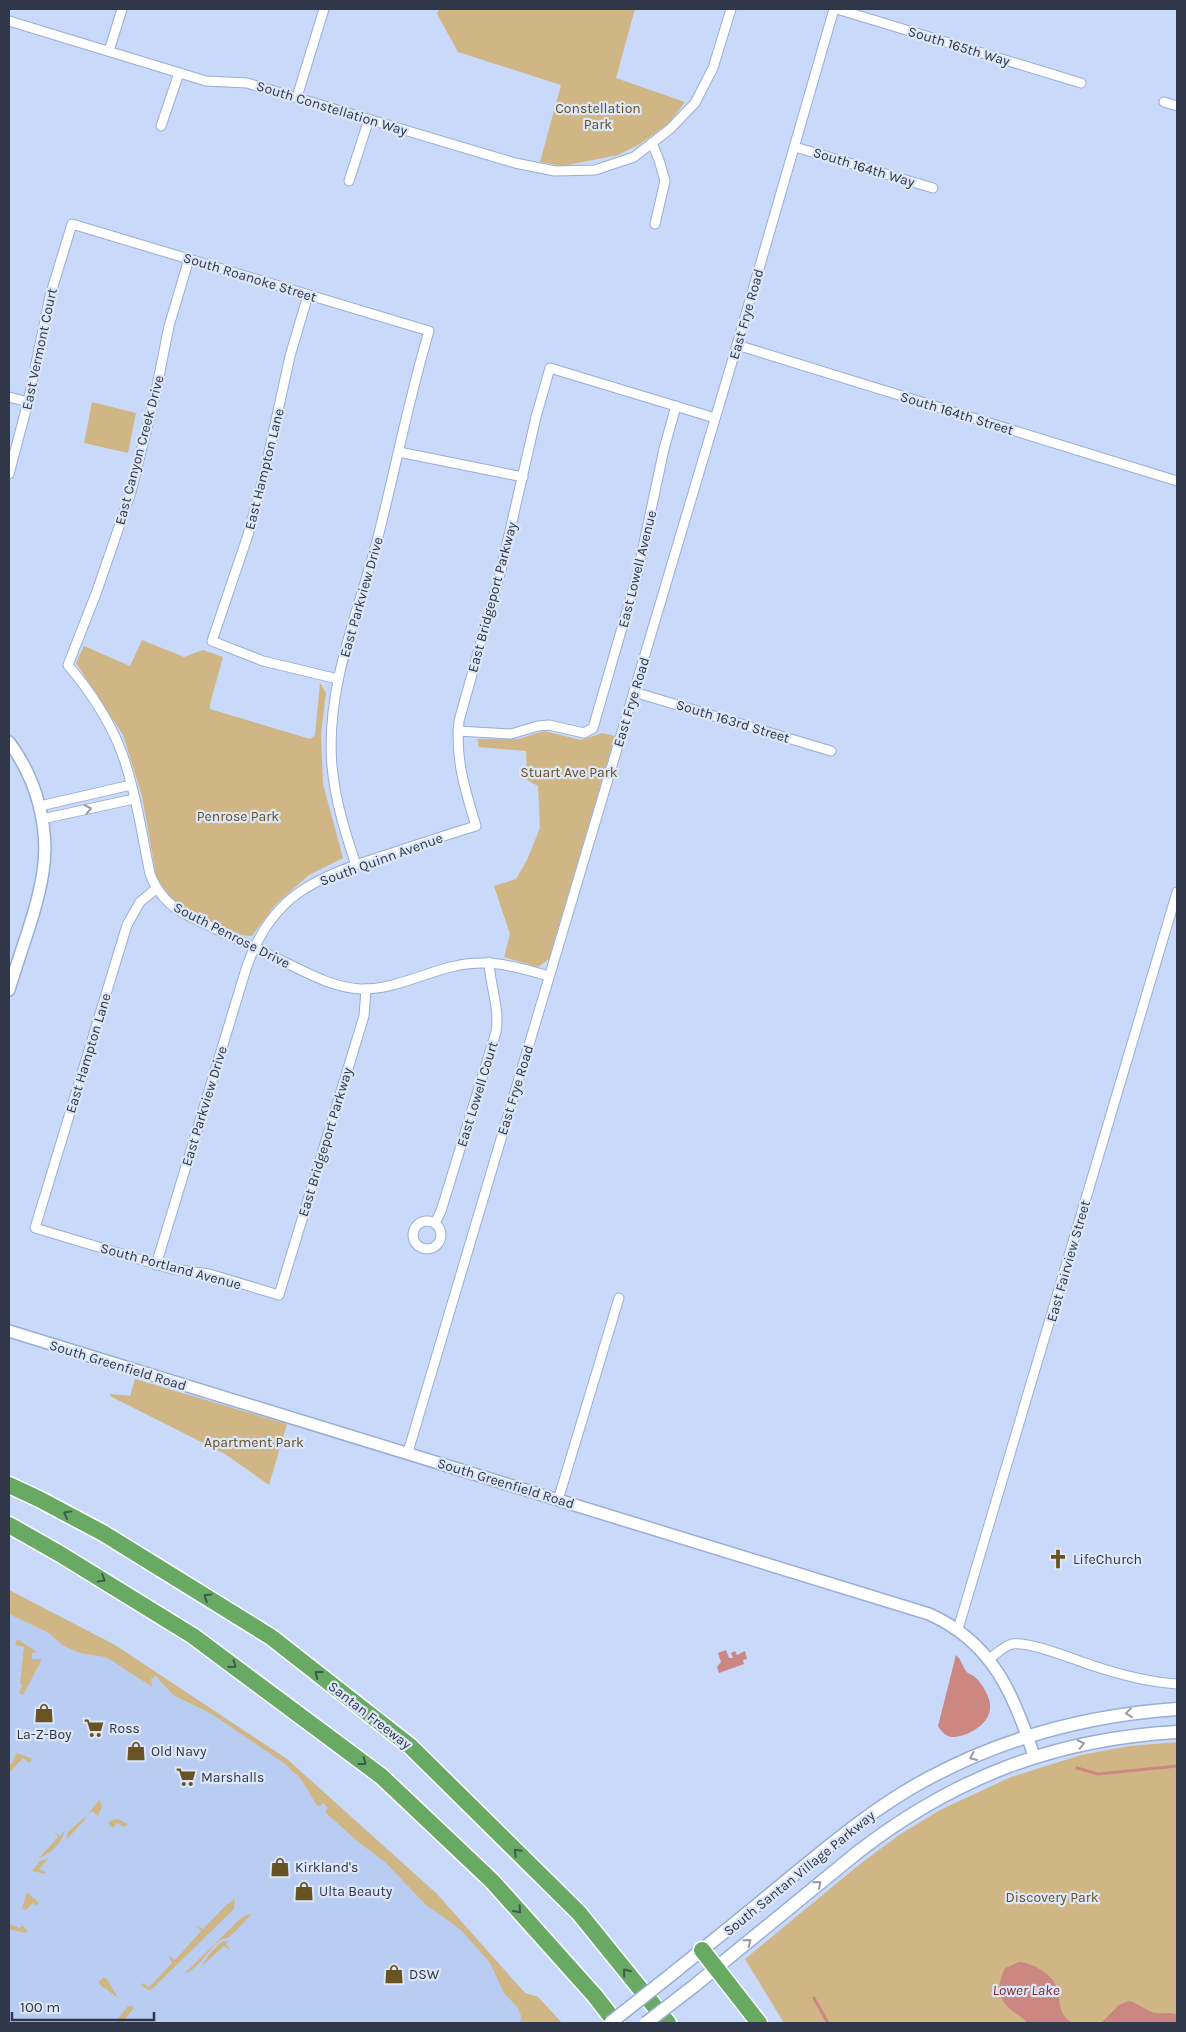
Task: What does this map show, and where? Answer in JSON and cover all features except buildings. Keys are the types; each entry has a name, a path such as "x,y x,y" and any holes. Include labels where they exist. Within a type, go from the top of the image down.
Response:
{"highway":[{"path":"9,1475 39,1499"},
{"name":"Santan Freeway","path":"9,1485 102,1533 272,1637 410,1746 579,1913 668,2023"},
{"path":"9,1525 60,1554 193,1636 381,1776 492,1881 595,1996 616,2023"},
{"path":"9,1534 60,1554"},
{"path":"702,1950 759,2023"}],"main road":[{"name":"South Santan Village Parkway","path":"610,2023 836,1840 886,1804 926,1779 955,1764 1027,1736 1092,1719 1147,1711 1177,1709"},
{"name":"South Santan Village Parkway","path":"646,2023 694,1986 830,1873 899,1822 961,1786 1034,1756 1074,1746 1131,1735 1177,1732"}],"street":[{"path":"109,51 122,9"},
{"path":"297,97 324,9"},
{"path":"655,224 665,181 652,143 670,129 695,103 712,68 731,9"},
{"name":"South 165th Way","path":"836,9 1081,83"},
{"name":"East Frye Road","path":"408,1452 836,9"},
{"name":"South Constellation Way","path":"9,21 206,81 247,83 515,163 555,171 594,170 634,157 652,143"},
{"path":"161,126 179,73"},
{"path":"1164,102 1177,106"},
{"path":"349,181 369,119"},
{"name":"South 164th Way","path":"795,147 933,188"},
{"name":"South Roanoke Street","path":"72,224 429,331"},
{"name":"East Vermont Court","path":"9,474 28,402 50,296 72,224"},
{"name":"East Canyon Creek Drive","path":"68,665 97,591 131,492 156,391 169,326 188,259"},
{"name":"East Hampton Lane","path":"308,295 290,356 248,535 212,641 263,661 338,679"},
{"name":"East Parkview Drive","path":"356,865 338,808 332,765 332,722 338,679 379,536 412,386 429,331"},
{"name":"South 164th Street","path":"737,345 1177,481"},
{"name":"East Bridgeport Parkway","path":"476,826 460,772 458,730 463,702 501,570 536,417 550,368 676,406"},
{"path":"9,397 28,402"},
{"path":"676,406 715,418"},
{"name":"East Lowell Avenue","path":"458,730 511,734 538,726 549,725 582,733 590,731 594,726 637,576 664,449 676,406"},
{"path":"399,452 523,477"},
{"name":"South Penrose Drive","path":"68,665 90,692 105,715 122,753 131,785 150,874 157,888 167,901 180,912 326,981 342,986 366,989 391,986 456,966 489,962 511,965 549,976"},
{"name":"South 163rd Street","path":"634,692 831,751"},
{"path":"9,742 27,772 40,806 45,854 43,873 9,990"},
{"path":"40,806 131,785"},
{"path":"42,819 134,800"},
{"name":"South Quinn Avenue","path":"254,947 267,926 291,898 322,878 476,826"},
{"name":"East Hampton Lane","path":"35,1228 127,926 140,902 157,888"},
{"name":"East Fairview Street","path":"958,1629 1177,892"},
{"name":"East Parkview Drive","path":"156,1265 254,947"},
{"name":"East Lowell Court","path":"435,1223 441,1211 496,1032 497,1010 490,982 489,962"},
{"name":"East Bridgeport Parkway","path":"279,1295 364,1016 366,989"},
{"name":"South Portland Avenue","path":"35,1228 156,1265 209,1274 279,1295"},
{"path":"558,1500 619,1298"},
{"name":"South Greenfield Road","path":"9,1331 408,1452 558,1500 908,1606 935,1616 958,1629 990,1659 1008,1693 1034,1756"},
{"path":"990,1659 1003,1648 1012,1644 1026,1644 1155,1683 1177,1684"}],"shaded area":[{"path":"9,1590 115,1645 287,1759 437,1894 525,1993 538,1997 562,2023 9,2023"}],"green space":[{"name":"Constellation Park","path":"439,9 635,9 616,78 685,102 669,123 640,144 618,155 563,166 540,162 561,85 458,52 437,14"},
{"path":"92,402 136,413 128,453 84,443"},
{"name":"Penrose Park","path":"142,640 184,657 203,650 223,657 210,709 310,739 315,735 320,683 326,693 321,734 323,784 343,858 309,875 275,905 252,936 241,935 217,926 191,913 159,892 142,796 123,735 76,663 84,646 130,666"},
{"name":"Stuart Ave Park","path":"544,731 581,740 602,733 615,736 549,959 538,967 504,957 510,934 494,886 516,879 527,860 540,828 538,786 527,780 526,751 479,747 477,739 518,739"},
{"name":"Apartment Park","path":"135,1379 287,1424 269,1485 225,1454 110,1396 111,1394 130,1396"},
{"path":"9,1590 115,1645 287,1759 437,1894 525,1993 538,1997 562,2023 520,2023 521,2016 518,2008 504,1993 490,1963 461,1930 425,1904 385,1862 357,1841 325,1812 328,1808 323,1803 319,1807 301,1779 285,1764 212,1714 173,1695 156,1676 151,1679 152,1687 111,1660 105,1657 80,1653 62,1645 49,1633 9,1614"},
{"path":"17,1639 37,1652 32,1653 32,1659 42,1659 23,1695 19,1693 22,1685 20,1683 24,1647 15,1645"},
{"name":"Discovery Park","path":"1177,1742 1177,2023 784,2023 745,1959 860,1864 899,1835 940,1810 1011,1777 1081,1755 1129,1746"},
{"path":"17,1753 33,1759 29,1763 23,1758 9,1773 9,1763 11,1764"},
{"path":"100,1799 102,1807 98,1816 92,1811 88,1814"},
{"path":"86,1816 84,1821 66,1840 68,1832"},
{"path":"118,1819 128,1824 124,1827 117,1823 113,1828 108,1823"},
{"path":"65,1830 56,1847 39,1858 58,1837 54,1831 60,1836"},
{"path":"49,1858 39,1869 46,1874 32,1871 40,1861"},
{"path":"27,1892 39,1903 37,1906 33,1903 26,1910 22,1908"},
{"path":"235,1898 234,1909 152,1989 148,1990 141,1985 143,1983 149,1987 172,1963 168,1955 175,1960 201,1931 196,1925 203,1929"},
{"path":"252,1914 229,1937 221,1939 214,1945 199,1964 184,1974 241,1918"},
{"path":"9,1924 20,1928 22,1925 28,1931 25,1933 9,1929"},
{"path":"229,1941 226,1944 230,1950 224,1946 201,1967 210,1953 221,1942"},
{"path":"103,1977 107,1979 118,1998 99,1984"},
{"path":"131,2006 134,2008 122,2023 115,2023 127,2007"}],"water":[{"path":"726,1650 729,1658 733,1658 731,1653 735,1651 737,1655 745,1651 747,1659 743,1660 744,1664 719,1673 717,1667 721,1662 718,1653"},
{"path":"956,1655 966,1671 976,1678 983,1687 989,1698 990,1712 983,1723 972,1732 950,1737 942,1732 938,1726"},
{"name":"Lower Lake","path":"1019,1962 1042,1970 1051,1978 1057,1988 1060,2008 1064,2016 1073,2023 1027,2023 1005,2004 999,1989 1003,1973 1005,1968"},
{"path":"1129,2001 1152,2012 1176,2014 1177,2023 1101,2023 1119,2005"}],"waterway":[{"path":"1077,1768 1098,1774 1177,1766"},
{"path":"814,1998 828,2023"}],"place":[{"name":"LifeChurch","path":"1058,1559"},
{"name":"La-Z-Boy","path":"44,1713"},
{"name":"Ross","path":"94,1728"},
{"name":"Old Navy","path":"136,1751"},
{"name":"Marshalls","path":"186,1777"},
{"name":"Kirkland's","path":"280,1867"},
{"name":"Ulta Beauty","path":"304,1891"},
{"name":"DSW","path":"394,1974"}]}
